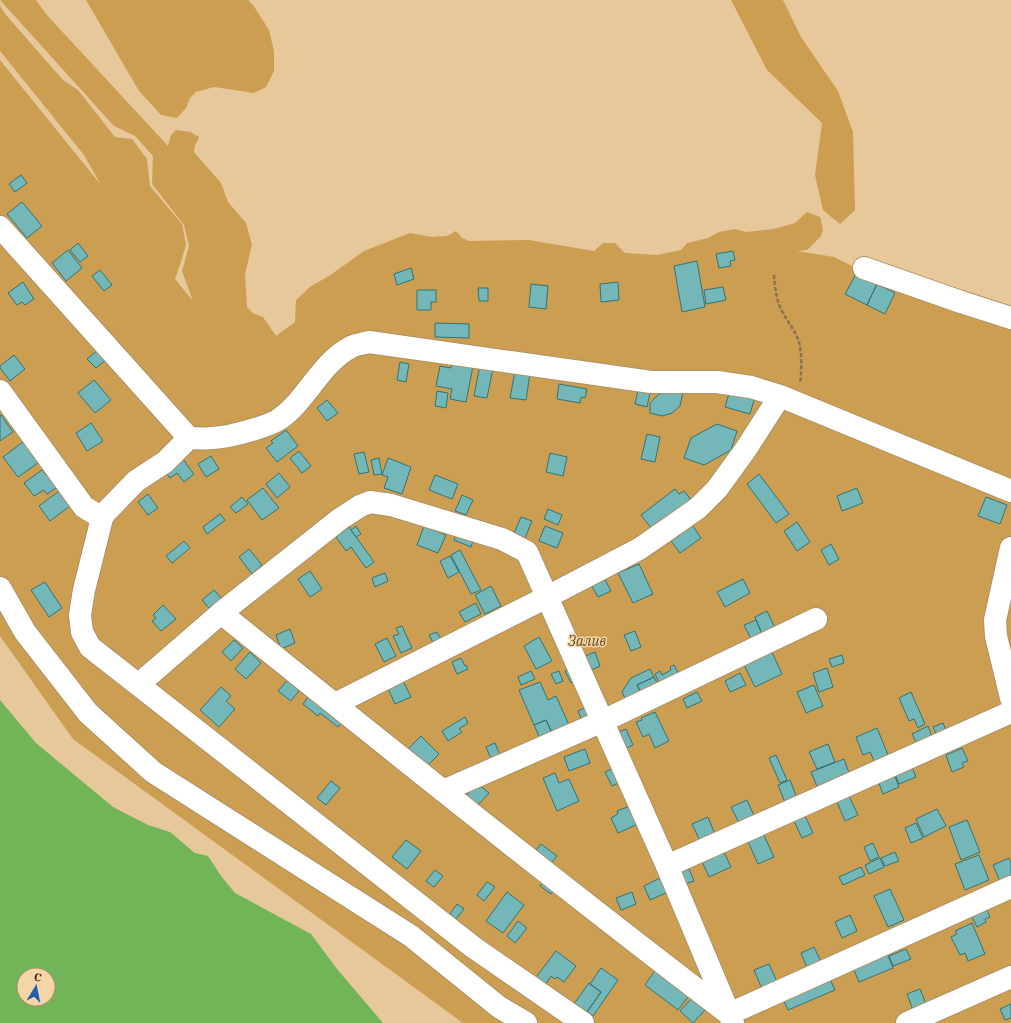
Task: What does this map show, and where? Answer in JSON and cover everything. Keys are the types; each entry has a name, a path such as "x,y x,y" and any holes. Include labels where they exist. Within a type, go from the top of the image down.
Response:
{"lane":[{"path":"0,227 189,438"},
{"path":"864,268 1011,318"},
{"path":"583,1023 473,947 90,647 82,632 80,615 84,590 102,518 105,513 136,482 165,462 189,438 214,438 260,428 278,420 293,406 321,372 337,356 352,346 369,342 651,382 717,382 751,387 789,400 1011,491"},
{"path":"0,391 84,507 102,518"},
{"path":"334,704 639,549 698,508 717,489 746,449 789,400"},
{"path":"139,684 221,613 340,519 360,506 370,502 391,505 487,534 502,539 527,552 667,866 731,1018"},
{"path":"1011,548 995,620 996,636 1011,698"},
{"path":"0,588 25,632 88,713 153,772 411,936 499,1007 526,1023"},
{"path":"221,613 443,791 731,1018"},
{"path":"443,791 603,721 816,619"},
{"path":"667,866 1011,712"},
{"path":"731,1018 1011,887"},
{"path":"908,1023 1011,977"}],"path":[{"path":"774,275 776,294 782,310 793,328 798,341 802,371 789,400"}],"green space":[{"name":"Залив","path":"0,0 36,0 46,14 168,146 171,135 176,130 191,132 198,136 199,138 195,145 194,152 221,183 228,202 246,223 252,245 245,274 247,307 253,313 263,317 276,336 295,322 296,300 311,286 329,276 364,251 410,233 432,237 447,236 456,231 462,238 469,241 529,240 594,251 603,243 615,243 625,253 657,255 681,250 687,243 708,238 719,232 735,229 746,232 774,229 795,223 807,212 820,217 823,230 821,236 807,250 797,251 834,257 894,287 1011,324 1011,1023 463,1023 73,739 0,636 0,60 101,185 84,155 0,51 0,6 6,15 63,80 78,90 115,137 132,139 147,159 150,186 182,224 186,245 175,279 193,301 182,271 189,246 184,225 152,184 153,156 135,136 114,126"},
{"path":"86,0 248,0 253,5 269,30 274,51 274,71 266,87 254,93 214,87 196,92 190,98 186,108 177,118 161,115 139,91"},
{"path":"731,0 783,0 801,37 838,91 853,132 855,210 840,224 823,210 815,175 822,123 767,70"}],"shaded area":[{"path":"0,700 36,743 113,807 148,825 170,832 195,853 208,856 221,876 235,893 311,934 337,969 383,1023 0,1023"}],"building":[{"path":"21,175 27,183 15,192 9,184"},
{"path":"22,202 42,226 27,238 7,214"},
{"path":"78,243 88,256 80,262 70,250"},
{"path":"68,250 82,268 66,281 52,263"},
{"path":"733,251 735,260 730,261 731,266 719,268 716,254"},
{"path":"697,261 705,307 682,312 674,266"},
{"path":"411,268 414,279 397,285 394,274"},
{"path":"100,270 112,285 104,291 92,276"},
{"path":"856,274 877,284 867,305 845,294"},
{"path":"23,282 34,299 25,305 22,302 17,305 8,293"},
{"path":"618,282 619,300 601,302 600,284"},
{"path":"531,284 548,286 546,309 529,307"},
{"path":"877,284 895,293 885,314 867,305"},
{"path":"723,287 726,300 706,304 704,290"},
{"path":"478,288 488,288 488,301 479,301"},
{"path":"417,290 436,290 436,302 431,302 431,310 417,310"},
{"path":"435,323 469,324 469,338 435,337"},
{"path":"100,348 108,358 96,368 87,359"},
{"path":"14,355 25,369 10,381 0,366"},
{"path":"453,357 474,361 466,402 450,399 452,389 436,386 440,366 451,368"},
{"path":"400,362 409,364 406,382 397,380"},
{"path":"480,365 493,368 487,398 474,396"},
{"path":"515,371 530,373 526,400 510,398"},
{"path":"94,380 111,400 95,413 78,393"},
{"path":"559,384 587,389 585,398 581,397 580,403 557,399"},
{"path":"639,385 651,388 647,407 635,404"},
{"path":"670,390 683,392 680,406 672,413 662,416 650,413 650,403 659,394"},
{"path":"730,390 755,397 750,414 725,407"},
{"path":"437,391 448,393 446,408 435,406"},
{"path":"327,400 338,413 327,421 317,408"},
{"path":"0,415 13,432 0,441"},
{"path":"91,423 103,441 87,451 76,433"},
{"path":"717,424 737,431 731,450 704,465 684,458 691,438"},
{"path":"286,430 298,446 277,462 266,448 273,443 271,441"},
{"path":"647,434 660,437 655,462 641,459"},
{"path":"23,442 38,463 18,477 3,457"},
{"path":"299,451 311,466 302,473 290,458"},
{"path":"364,452 369,472 359,474 354,454"},
{"path":"550,453 567,457 563,476 546,472"},
{"path":"211,456 219,469 206,477 198,464"},
{"path":"182,458 194,474 184,482 177,473 170,478 165,471"},
{"path":"379,458 382,474 374,475 371,460"},
{"path":"388,458 411,467 402,494 384,488 388,477 382,475"},
{"path":"42,470 47,476 50,473 59,486 47,494 44,490 34,496 24,483"},
{"path":"279,473 290,487 277,498 266,484"},
{"path":"759,474 789,514 776,523 747,484"},
{"path":"435,475 458,484 452,499 429,490"},
{"path":"263,488 279,508 262,520 247,500"},
{"path":"857,488 863,503 842,511 837,496"},
{"path":"675,489 679,494 684,491 694,504 655,533 641,515"},
{"path":"59,491 70,506 50,521 39,506"},
{"path":"148,494 158,508 148,515 138,502"},
{"path":"462,495 473,500 466,515 455,511"},
{"path":"242,497 248,504 236,513 230,507"},
{"path":"986,497 1007,505 1000,524 978,516"},
{"path":"548,509 562,515 558,525 544,519"},
{"path":"220,514 225,520 207,534 203,527"},
{"path":"521,517 532,521 525,538 514,533"},
{"path":"690,522 701,538 680,553 671,541 680,535 677,531"},
{"path":"797,522 810,542 797,551 784,531"},
{"path":"356,526 361,534 356,537 351,530"},
{"path":"424,526 446,535 438,553 417,545"},
{"path":"545,526 563,533 557,548 539,541"},
{"path":"349,527 374,562 366,568 351,547 346,551 336,537"},
{"path":"457,532 474,538 471,547 454,540"},
{"path":"184,541 190,548 172,563 166,556"},
{"path":"831,544 839,559 829,565 821,550"},
{"path":"249,549 262,565 252,574 239,557"},
{"path":"460,550 481,590 471,594 451,555"},
{"path":"450,556 459,572 448,578 440,561"},
{"path":"639,564 653,594 633,603 618,573"},
{"path":"310,571 322,589 310,597 298,579"},
{"path":"385,573 388,581 375,587 372,578"},
{"path":"603,576 611,591 598,597 590,583"},
{"path":"743,579 750,593 725,607 717,592"},
{"path":"45,582 62,608 49,617 31,590"},
{"path":"491,586 501,606 485,614 475,595"},
{"path":"214,590 223,600 215,607 213,605 209,608 202,600"},
{"path":"476,603 481,614 465,622 459,612"},
{"path":"163,605 176,619 161,631 152,621 156,618 153,615"},
{"path":"767,611 775,628 762,634 755,617"},
{"path":"756,620 762,634 751,639 744,625"},
{"path":"402,626 412,648 401,653 393,636 399,634 396,628"},
{"path":"290,629 295,643 281,649 276,635"},
{"path":"635,631 641,647 631,651 624,635"},
{"path":"437,632 443,642 435,646 429,635"},
{"path":"539,637 552,661 536,669 524,646"},
{"path":"387,638 396,656 384,662 375,644"},
{"path":"234,640 243,648 231,661 222,652"},
{"path":"771,650 782,674 755,687 743,663"},
{"path":"250,652 261,663 246,679 235,669"},
{"path":"595,652 600,666 589,671 583,657"},
{"path":"842,655 844,663 832,667 829,659"},
{"path":"461,658 468,669 457,674 452,662"},
{"path":"674,665 681,679 662,689 655,674 660,671 662,675 671,670 670,667"},
{"path":"573,667 579,679 571,683 565,671"},
{"path":"827,668 833,687 819,692 813,673"},
{"path":"650,669 654,677 637,685 644,698 628,705 622,692 631,678"},
{"path":"531,671 535,679 521,685 518,677"},
{"path":"559,671 563,681 556,684 551,674"},
{"path":"740,673 746,685 730,692 725,681"},
{"path":"290,677 302,687 291,701 278,691"},
{"path":"401,677 411,697 395,704 386,684"},
{"path":"654,677 660,689 644,698 637,685"},
{"path":"540,682 548,700 556,696 569,725 552,732 546,720 534,725 519,690"},
{"path":"814,685 823,706 806,713 797,692"},
{"path":"221,687 231,696 226,701 235,709 219,727 200,710"},
{"path":"697,692 702,701 687,708 683,699"},
{"path":"911,692 925,724 918,728 914,719 909,721 899,698"},
{"path":"311,693 344,719 338,727 320,713 318,716 303,704"},
{"path":"591,705 595,715 582,721 578,711"},
{"path":"655,712 669,741 655,748 649,734 643,737 636,722 642,720 641,718"},
{"path":"465,717 468,723 459,729 462,732 448,741 442,731"},
{"path":"546,720 554,738 542,743 534,725"},
{"path":"943,723 947,732 937,736 933,727"},
{"path":"928,726 933,739 918,746 912,734"},
{"path":"877,728 891,762 877,767 870,752 863,755 856,737"},
{"path":"626,729 633,745 623,750 616,733"},
{"path":"421,736 439,754 426,767 407,750"},
{"path":"495,743 502,760 493,763 486,747"},
{"path":"828,744 835,762 817,769 809,752"},
{"path":"962,748 968,761 962,763 964,767 952,772 946,755"},
{"path":"585,749 590,763 569,771 564,757"},
{"path":"776,755 787,780 780,783 769,758"},
{"path":"844,759 851,778 819,791 811,772"},
{"path":"912,767 916,777 899,784 895,774"},
{"path":"614,768 621,782 612,786 605,772"},
{"path":"555,773 559,783 569,779 579,801 557,811 543,778"},
{"path":"894,774 899,787 883,794 878,781"},
{"path":"790,780 797,798 785,802 778,785"},
{"path":"331,781 340,788 326,805 317,798"},
{"path":"477,783 489,793 477,806 466,796"},
{"path":"849,796 858,815 845,821 837,802"},
{"path":"747,800 755,818 740,825 731,807"},
{"path":"630,806 638,824 618,833 611,818 618,814 617,811"},
{"path":"937,809 946,826 924,837 916,819"},
{"path":"805,816 813,833 802,838 794,821"},
{"path":"708,817 716,837 701,843 692,824"},
{"path":"967,820 980,852 961,860 949,827"},
{"path":"916,823 923,838 911,843 905,828"},
{"path":"762,831 774,857 758,864 746,837"},
{"path":"406,840 421,851 407,869 392,857"},
{"path":"873,843 879,857 870,861 864,847"},
{"path":"541,844 557,856 549,866 533,854"},
{"path":"722,848 731,867 709,877 700,857"},
{"path":"895,852 899,861 885,866 881,858"},
{"path":"979,855 989,880 965,890 955,864"},
{"path":"880,858 884,867 869,874 865,865"},
{"path":"1009,858 1011,863 1011,882 1002,886 993,865"},
{"path":"861,867 865,875 843,885 839,877"},
{"path":"689,869 694,881 685,884 680,872"},
{"path":"435,870 443,876 434,887 426,881"},
{"path":"547,876 558,885 551,894 540,886"},
{"path":"662,877 668,892 650,900 644,886"},
{"path":"487,882 495,887 484,901 477,895"},
{"path":"890,889 904,920 888,927 874,896"},
{"path":"507,892 524,905 503,933 486,921"},
{"path":"632,892 636,904 621,910 616,898"},
{"path":"457,904 464,909 456,919 450,914"},
{"path":"986,908 990,917 985,919 986,922 977,927 971,915"},
{"path":"850,915 857,931 842,938 835,922"},
{"path":"518,921 527,928 515,943 507,936"},
{"path":"972,923 985,954 968,961 965,953 960,955 951,937 957,934 955,931"},
{"path":"814,947 822,964 808,970 801,953"},
{"path":"885,948 893,968 859,982 851,963"},
{"path":"906,949 911,959 893,966 889,956"},
{"path":"556,951 576,966 564,982 557,977 555,979 551,976 544,987 534,980"},
{"path":"769,964 777,982 762,989 754,970"},
{"path":"658,966 692,992 678,1010 645,985"},
{"path":"601,968 618,980 593,1016 587,1012 601,992 590,984"},
{"path":"828,975 835,990 788,1010 781,995"},
{"path":"589,983 601,992 584,1016 571,1008"},
{"path":"920,989 926,1004 913,1010 907,994"},
{"path":"693,997 706,1009 693,1023 680,1011"},
{"path":"1011,1004 1011,1018 1005,1020 1000,1009"}]}
